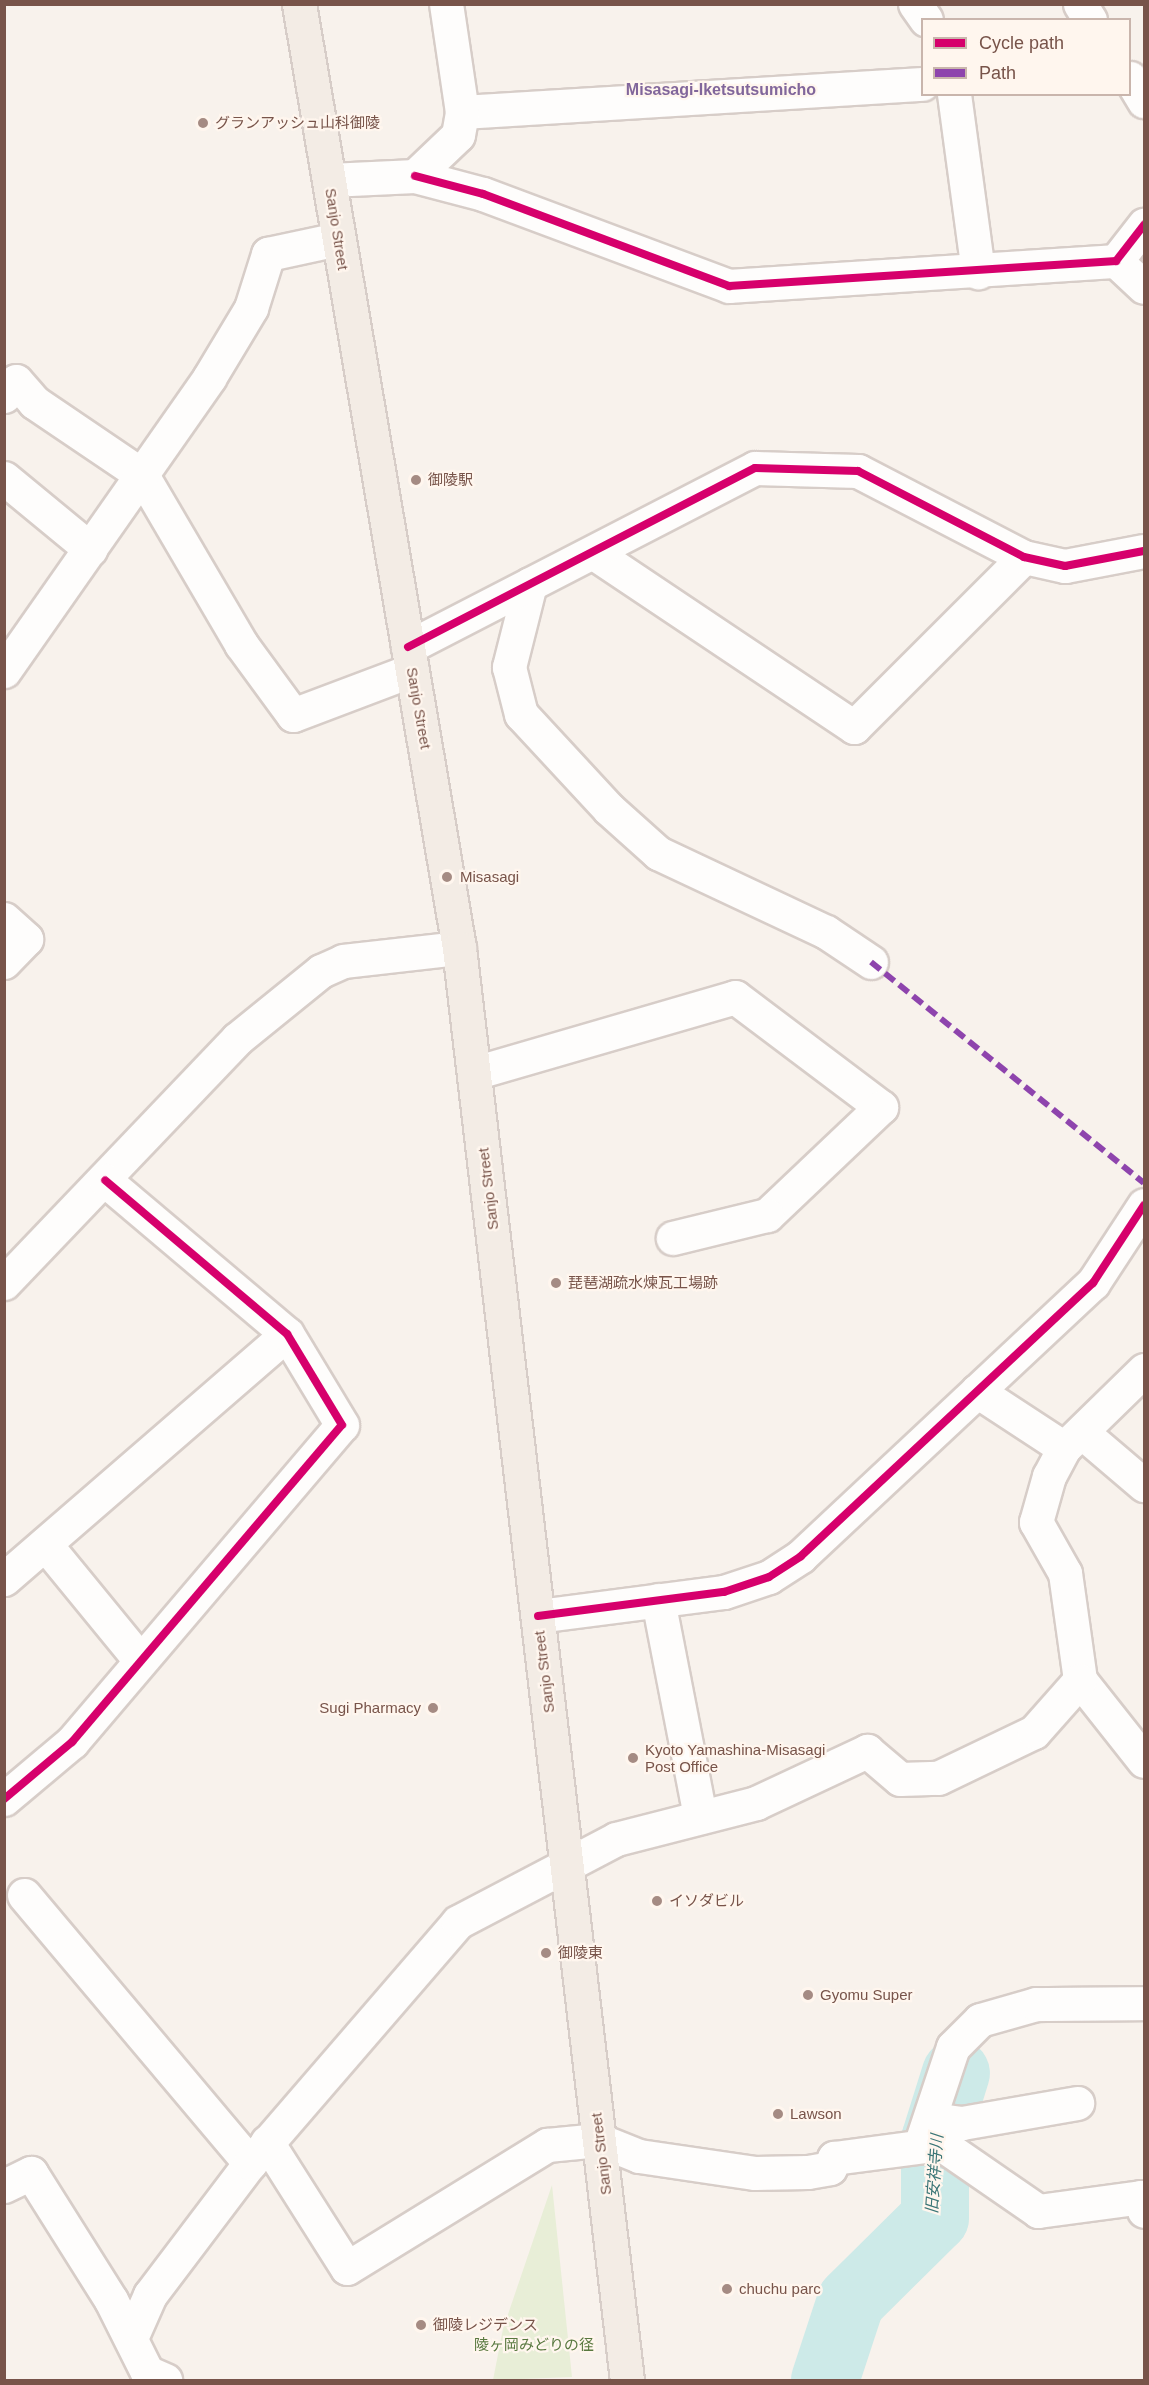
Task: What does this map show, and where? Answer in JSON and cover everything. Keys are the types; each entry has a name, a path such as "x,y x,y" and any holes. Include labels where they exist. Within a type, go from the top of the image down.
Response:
{"main road":[{"name":"Sanjo Street","path":"299,4 459,948 627,2380"}],"street":[{"path":"415,176 458,135 462,112 446,4"},
{"path":"915,4 925,18"},
{"path":"1080,4 1089,18"},
{"path":"1131,80 1144,101"},
{"path":"462,112 921,84"},
{"path":"954,96 978,272"},
{"path":"329,180 415,176 483,194 729,286 978,272 1116,261 1144,287"},
{"path":"1116,261 1144,225"},
{"path":"8,661 142,475 251,308 267,254 339,239"},
{"path":"4,396 16,381 34,402 142,475 241,644 293,715 410,659 530,584 755,468 818,466 858,471 1024,557 1065,566 1144,551"},
{"path":"4,478 90,549"},
{"path":"594,553 855,727 1024,557"},
{"path":"530,584 509,667 521,714 609,809 658,853 826,932 871,962"},
{"path":"4,919 26,939 4,962"},
{"path":"4,1283 237,1040 321,971 343,960 459,948"},
{"path":"474,1073 735,997 881,1107 767,1215 673,1238"},
{"path":"4,1799 72,1742 138,1659 342,1425 287,1334 105,1179"},
{"path":"538,1616 724,1592 769,1578 801,1556 1092,1283 1144,1205"},
{"path":"4,1579 287,1334"},
{"path":"1144,1370 1103,1405 1049,1476 1036,1522 1065,1573 1080,1680 1144,1761"},
{"path":"977,1391 1074,1441 1144,1485"},
{"path":"45,1544 138,1659"},
{"path":"658,1600 700,1817"},
{"path":"131,2338 150,2295 259,2152 458,1922 616,1839 756,1803 867,1751 900,1779 938,1778 1034,1732 1080,1680"},
{"path":"24,1895 259,2152 347,2268 547,2145 599,2140 639,2156 754,2173 830,2168 834,2158 935,2132 1077,2103"},
{"path":"935,2132 953,2047 980,2020 1036,2004 1144,2003"},
{"path":"935,2132 1038,2211 1141,2198 1144,2211"},
{"path":"4,2186 31,2173 131,2338 148,2378"}],"green space":[{"name":"陵ヶ岡みどりの径","path":"552,2185 572,2377 493,2380 503,2329"}],"waterway":[{"name":"旧安祥寺川","path":"825,2380 851,2301 935,2218 935,2140 956,2073"}],"marked path":[{"path":"871,962 1144,1183"}],"cycle path":[{"path":"415,176 483,194 729,286 1116,261 1144,225"},
{"path":"408,647 755,468 858,471 1024,557 1065,566 1144,551"},
{"path":"4,1799 72,1742 342,1425 287,1334 105,1180"},
{"path":"538,1616 724,1592 769,1577 801,1556 1093,1283 1144,1205"}],"place":[{"name":"グランアッシュ山科御陵","path":"203,123"},
{"name":"御陵駅","path":"416,480"},
{"name":"Misasagi","path":"447,877"},
{"name":"琵琶湖疏水煉瓦工場跡","path":"556,1283"},
{"name":"Sugi Pharmacy","path":"433,1708"},
{"name":"Kyoto Yamashina-Misasagi Post Office","path":"633,1758"},
{"name":"イソダビル","path":"657,1901"},
{"name":"御陵東","path":"546,1953"},
{"name":"Gyomu Super","path":"808,1995"},
{"name":"Lawson","path":"778,2114"},
{"name":"chuchu parc","path":"727,2289"},
{"name":"御陵レジデンス","path":"421,2325"}],"district":[{"name":"Misasagi-Iketsutsumicho","path":"721,90"}]}
